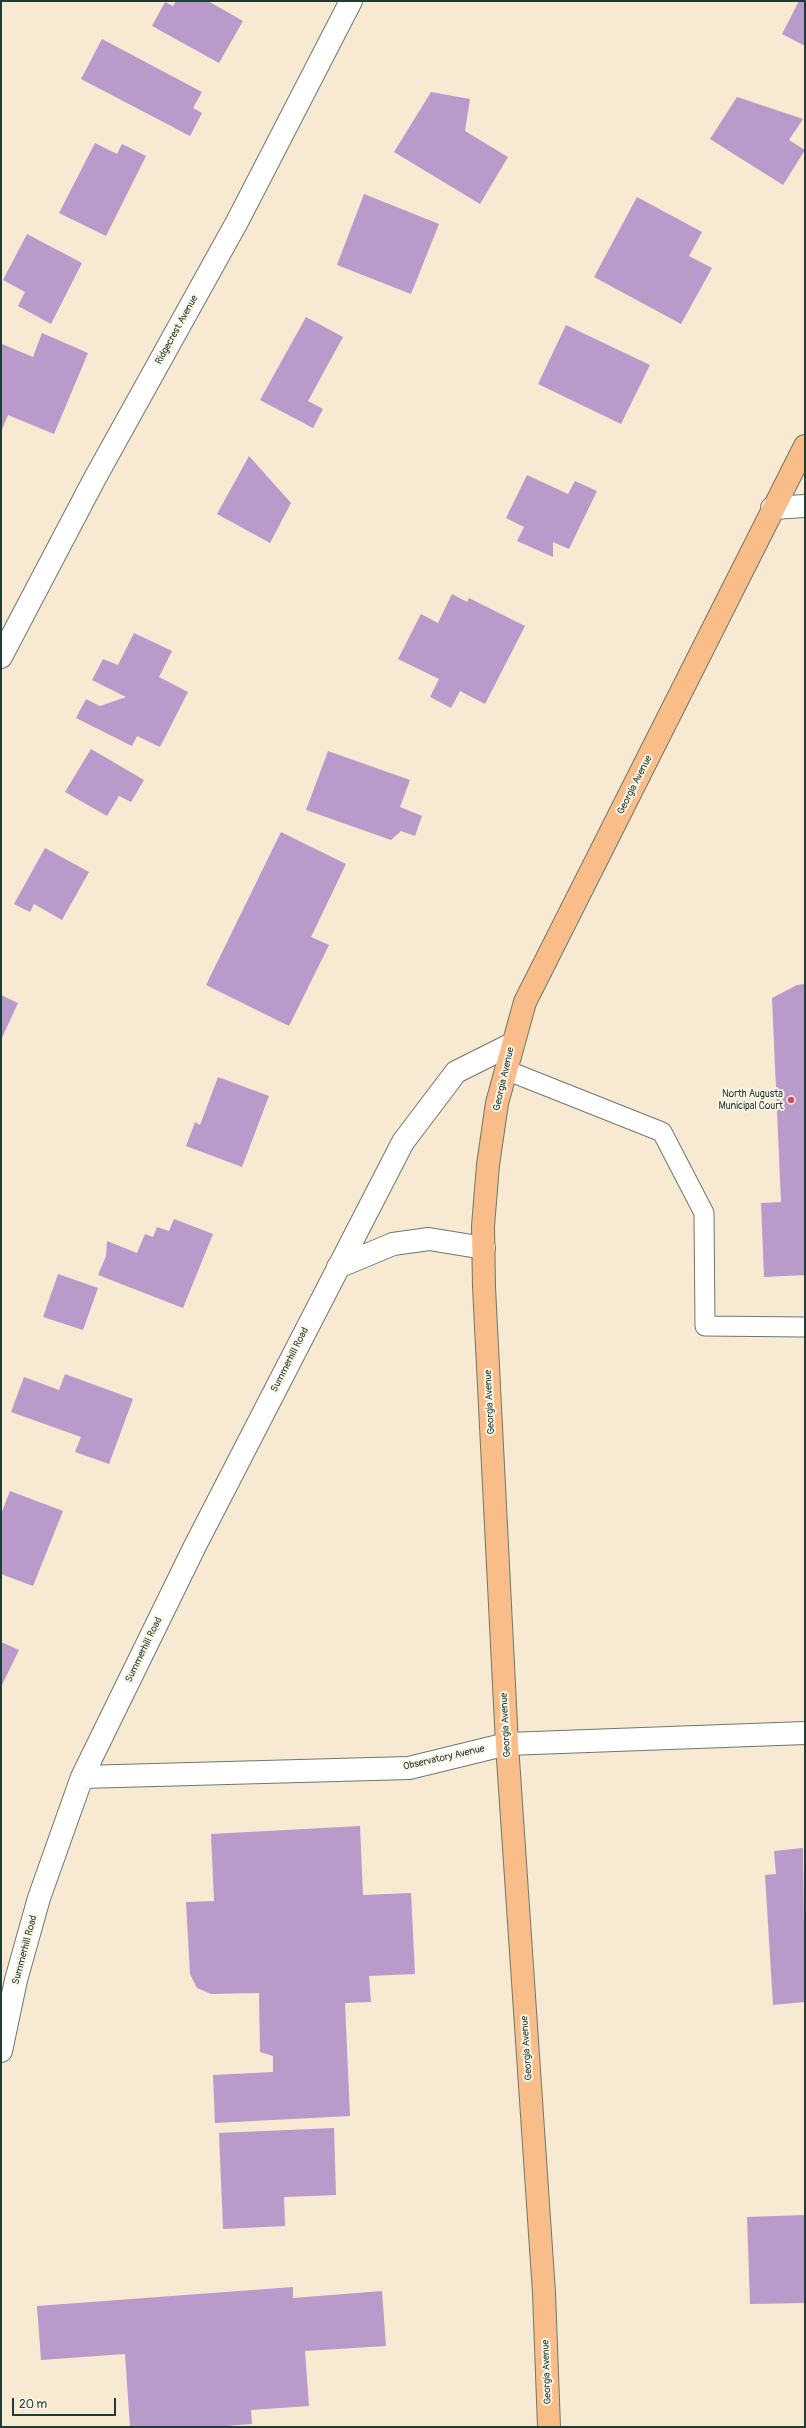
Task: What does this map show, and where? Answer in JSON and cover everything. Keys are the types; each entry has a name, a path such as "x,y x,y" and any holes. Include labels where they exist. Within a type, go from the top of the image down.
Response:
{"main road":[{"name":"Georgia Avenue","path":"549,2427 544,2293 507,1744 484,1248 488,1165 497,1103 512,1044 525,1002 678,701 772,508 805,446"}],"street":[{"name":"Ridgecrest Avenue","path":"1,657 95,478 238,222 351,1"},
{"path":"772,508 805,506"},
{"name":"Summerhill Road","path":"1,2052 16,1980 39,1898 82,1777 195,1546 403,1142 456,1072 512,1044"},
{"path":"338,1268 393,1244 429,1239 484,1248"},
{"name":"Observatory Avenue","path":"82,1777 409,1768 507,1744 805,1733"}],"lane":[{"path":"506,1070 662,1132 704,1213 705,1326 805,1327"}],"building":[{"path":"176,1 208,1 243,21 219,63 152,26 165,2 173,6"},
{"path":"799,1 805,1 805,46 782,34"},
{"path":"102,39 202,92 193,108 202,113 190,136 81,79"},
{"path":"431,92 470,99 465,131 508,157 480,204 394,152"},
{"path":"737,97 803,119 789,140 805,150 783,185 710,139"},
{"path":"95,143 117,154 122,144 146,156 106,236 59,213"},
{"path":"364,194 439,224 411,294 337,265"},
{"path":"637,197 702,232 689,256 712,268 681,324 594,277"},
{"path":"27,234 82,263 51,324 18,306 25,292 3,280"},
{"path":"306,317 343,337 308,401 323,409 313,428 260,400"},
{"path":"566,325 650,365 621,424 538,384"},
{"path":"42,333 88,353 54,434 8,415 2,429 2,344 33,357"},
{"path":"249,456 291,503 270,543 217,514"},
{"path":"527,475 568,494 575,481 597,491 569,549 553,542 553,557 517,541 524,527 506,518"},
{"path":"452,594 467,602 469,598 525,626 485,704 460,691 451,708 430,697 439,679 398,659 421,614 438,623"},
{"path":"134,633 172,651 159,677 188,692 160,747 137,736 132,746 76,718 86,699 100,706 126,697 92,680 103,659 118,665"},
{"path":"91,749 144,780 131,802 119,796 107,816 65,792"},
{"path":"328,751 410,780 400,807 422,816 415,836 401,831 391,840 306,810"},
{"path":"281,832 346,864 311,937 329,945 289,1026 206,985"},
{"path":"45,848 89,872 62,920 34,904 30,912 14,904"},
{"name":"North Augusta Municipal Court","path":"805,984 805,1275 764,1277 761,1203 781,1202 772,998 797,985"},
{"path":"1,995 18,1003 1,1040"},
{"path":"218,1077 269,1096 242,1167 186,1146 195,1122 200,1125"},
{"path":"174,1219 213,1234 183,1308 98,1275 106,1256 107,1241 137,1253 145,1234 153,1237 157,1227 169,1231"},
{"path":"58,1274 98,1288 83,1330 43,1317"},
{"path":"65,1374 133,1399 109,1464 75,1452 81,1437 11,1412 24,1377 59,1390"},
{"path":"10,1491 63,1511 33,1586 1,1574 1,1514"},
{"path":"1,1642 19,1650 1,1687"},
{"path":"360,1826 363,1895 411,1893 415,1974 369,1976 371,2002 345,2003 350,2116 215,2123 213,2075 273,2072 273,2056 260,2052 259,1993 211,1994 197,1988 190,1974 186,1902 214,1901 211,1834"},
{"path":"803,1848 805,2002 773,2005 765,1875 776,1874 774,1851"},
{"path":"334,2128 336,2195 284,2197 285,2226 223,2229 219,2133"},
{"path":"805,2215 805,2303 750,2304 747,2217"},
{"path":"293,2287 293,2298 382,2291 386,2346 305,2351 309,2406 251,2410 252,2424 212,2427 130,2427 125,2354 41,2360 37,2306"}],"place":[{"name":"North Augusta Municipal Court","path":"791,1100"}]}
